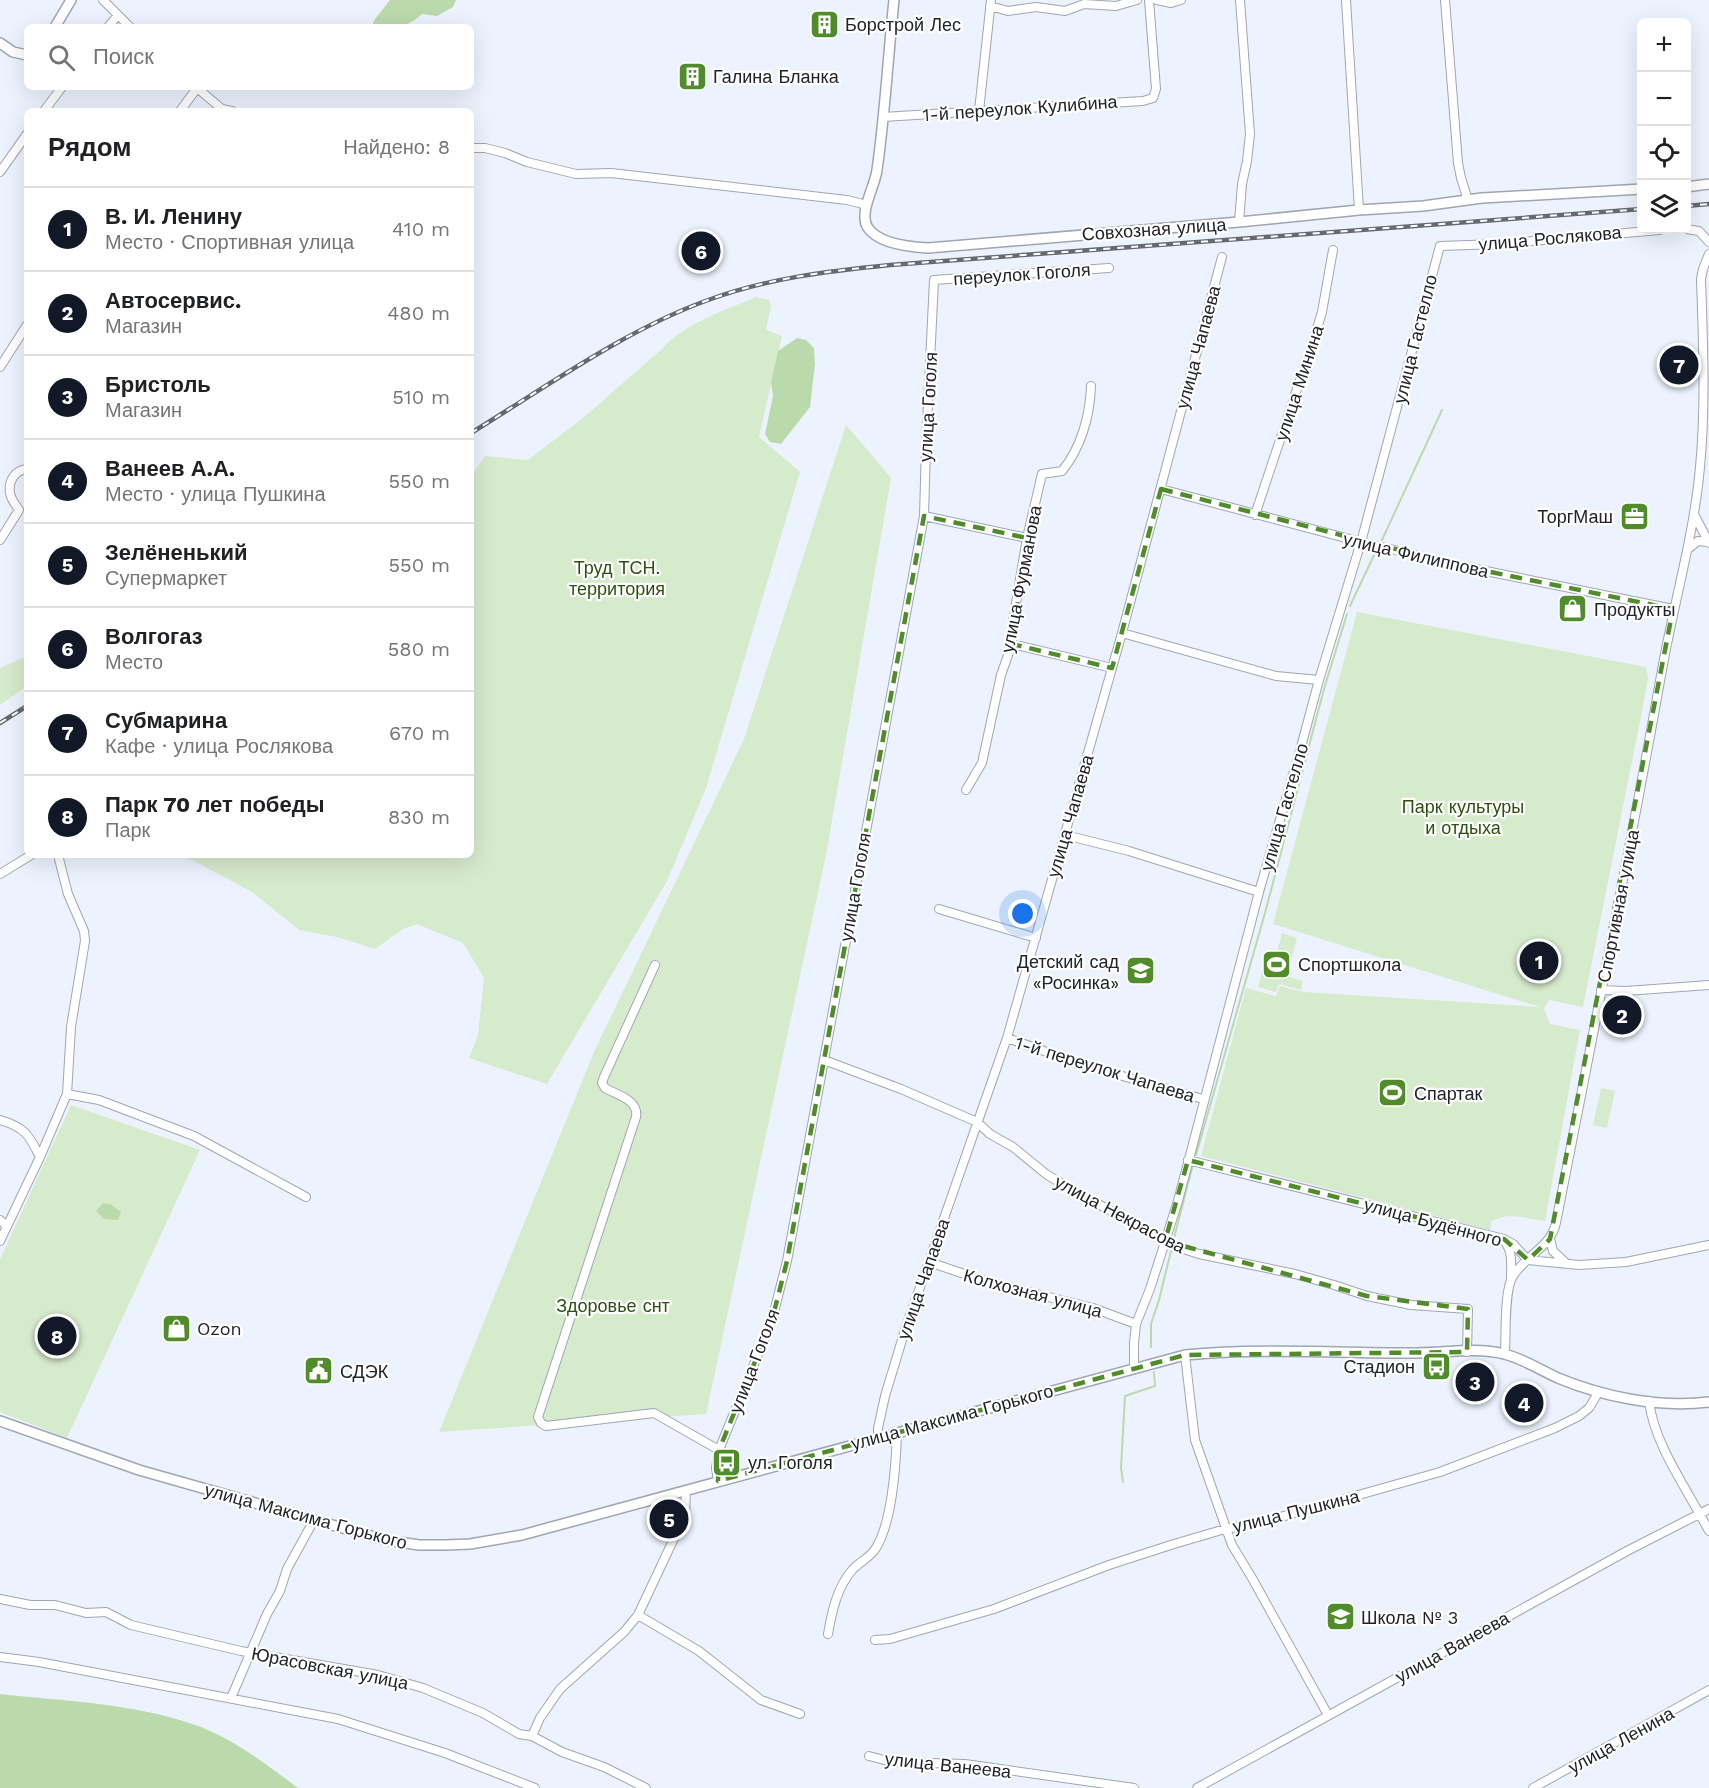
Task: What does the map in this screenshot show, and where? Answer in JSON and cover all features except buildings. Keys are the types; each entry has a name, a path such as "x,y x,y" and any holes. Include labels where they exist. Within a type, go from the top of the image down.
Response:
{"street":[{"path":"58,24 71,0"},
{"path":"103,0 127,24"},
{"path":"474,148 485,147 527,162 576,174 611,173 847,200 867,205 875,184 894,0"},
{"path":"979,111 991,3 1008,11 1036,7 1065,11 1084,4 1116,6 1137,0"},
{"name":"1-й переулок Кулибина","path":"883,117 1153,98 1155,95 1149,0"},
{"path":"1157,0 1171,3 1181,0"},
{"path":"1239,222 1250,134 1240,0"},
{"path":"1346,0 1359,210"},
{"path":"1445,0 1458,163 1467,200"},
{"path":"110,24 118,15"},
{"path":"0,43 13,52 24,54"},
{"path":"46,108 60,90"},
{"path":"182,108 195,90"},
{"path":"199,90 221,108"},
{"path":"0,171 24,139"},
{"path":"1691,186 1709,184"},
{"name":"Совхозная улица","path":"867,205 866,223 874,234 890,242 916,248 1423,206 1515,195 1637,189"},
{"path":"1691,230 1700,231 1709,242"},
{"name":"улица Рослякова","path":"1440,246 1498,244 1637,232"},
{"name":"улица Гастелло","path":"1134,1367 1136,1324 1150,1289 1188,1160 1259,892 1361,542 1440,246"},
{"name":"улица Минина","path":"1256,515 1320,320 1333,250"},
{"path":"1709,254 1701,279 1706,347 1700,469 1694,514 1709,543"},
{"name":"улица Чапаева","path":"878,1438 885,1396 1007,1038 1122,633 1222,257"},
{"name":"переулок Гоголя","path":"934,280 1109,268"},
{"name":"улица Гоголя","path":"718,1481 716,1467 719,1450 777,1304 788,1261 924,516 934,280"},
{"path":"0,367 24,330"},
{"name":"улица Фурманова","path":"966,790 982,763 1001,675 1012,644 1013,621 1027,538 1042,474 1062,471 1074,457 1079,445 1091,386"},
{"path":"0,540 19,510 10,494 11,479 24,468"},
{"name":"улица Филиппова","path":"1161,489 1466,567 1673,609"},
{"name":"Спортивная улица","path":"1511,1278 1550,1239 1556,1223 1673,609 1694,514"},
{"path":"924,516 1027,538"},
{"path":"1686,550 1698,541 1709,543"},
{"path":"1122,633 1276,676 1319,680"},
{"path":"1012,644 1112,668"},
{"path":"1065,835 1129,851 1259,892"},
{"path":"0,874 26,858"},
{"path":"0,1241 67,1094 71,1027 85,941 84,931 68,894 59,858"},
{"path":"939,909 1036,938"},
{"path":"656,965 602,1083 605,1088 634,1104 637,1110 636,1117 538,1417 546,1426 654,1413 719,1450"},
{"path":"1601,990 1626,991 1709,985"},
{"name":"1-й переулок Чапаева","path":"1007,1038 1083,1065 1203,1100"},
{"name":"улица Некрасова","path":"824,1060 901,1089 977,1122 1046,1174 1165,1241 1199,1254 1295,1274 1367,1296 1411,1305 1468,1309 1467,1352"},
{"path":"67,1094 90,1097 194,1136 306,1197"},
{"path":"0,1120 14,1124 27,1132 40,1157"},
{"name":"улица Будённого","path":"1188,1160 1504,1239 1513,1244 1528,1260"},
{"path":"0,1220 7,1227"},
{"path":"1504,1239 1509,1247 1511,1258 1505,1354"},
{"path":"1550,1239 1553,1251 1568,1264"},
{"path":"1528,1260 1601,1265 1709,1245"},
{"name":"Колхозная улица","path":"929,1262 988,1282 1093,1308 1136,1324"},
{"name":"улица Максима Горького","path":"0,1421 139,1470 314,1520 403,1543 446,1545 470,1544 522,1535 1185,1355 1221,1352 1484,1351 1505,1354 1598,1393"},
{"path":"1185,1355 1195,1440 1225,1530 1328,1715"},
{"path":"1598,1393 1677,1404 1709,1402"},
{"name":"улица Пушкина","path":"875,1640 890,1639 994,1609 1109,1565 1225,1530 1263,1522 1440,1472 1555,1428 1579,1416 1589,1408 1598,1393"},
{"path":"1649,1401 1653,1423 1692,1503 1709,1531"},
{"path":"828,1634 832,1612 841,1588 851,1571 873,1552 889,1511 897,1432"},
{"path":"532,1736 540,1718 560,1689 624,1632 638,1615 685,1515 686,1491"},
{"name":"улица Ванеева","path":"1197,1788 1618,1556 1709,1509"},
{"path":"231,1698 267,1614 280,1591 287,1569 314,1520"},
{"name":"Юрасовская улица","path":"0,1599 30,1605 55,1605 86,1613 106,1612 131,1625 252,1652 378,1675 423,1688 483,1713 519,1734 532,1736 562,1752 622,1775 646,1788"},
{"path":"638,1615 699,1651 761,1700 800,1714"},
{"path":"0,1657 39,1662 339,1719 445,1753 535,1788"},
{"name":"улица Ленина","path":"1533,1788 1709,1690"},
{"name":"улица Ванеева","path":"869,1756 892,1762 958,1764 1134,1788"}],"highlighted area":[{"path":"1161,489 1466,567 1673,609 1550,1239 1528,1260 1504,1239 1188,1160 1165,1241 1367,1296 1468,1309 1467,1352 1185,1355 718,1481 719,1450 772,1320 787,1261 924,516 1027,538 1012,644 1112,668"}],"green space":[{"name":"Труд ТСН. территория","path":"756,297 769,300 771,306 766,330 782,336 759,437 800,472 706,788 667,881 547,1084 469,1058 478,1035 484,978 463,943 417,924 403,929 375,949 337,937 299,930 252,892 186,858 474,858 474,472 485,456 528,460 583,418 681,332 706,318"},
{"name":"Здоровье снт","path":"846,425 891,478 826,855 706,1414 439,1432 594,1052 744,739"},
{"name":"Парк культуры и отдыха","path":"1357,612 1646,667 1648,678 1643,706 1583,1007 1549,1000 1544,1008 1550,1024 1580,1030 1545,1221 1503,1217 1491,1222 1490,1230 1201,1156 1246,988 1276,996 1280,986 1303,992 1540,1007 1273,924"},
{"path":"24,657 24,688 0,705 0,668"},
{"name":"Спортшкола","path":"1282,933 1297,938 1287,976 1303,981 1301,990 1279,984 1276,992 1258,987 1268,950 1277,952"},
{"path":"1601,1088 1615,1091 1607,1128 1593,1125"},
{"path":"71,1105 200,1150 67,1438 0,1412 0,1259"}],"shaded area":[{"path":"390,0 456,0 453,7 437,16 422,14 407,24 372,24"},
{"path":"797,338 806,340 814,348 815,364 810,407 781,444 770,442 765,434 773,396 771,383 778,351"},
{"path":"103,1203 110,1204 121,1212 118,1220 104,1219 96,1211"},
{"path":"0,1694 121,1707 192,1724 234,1743 298,1788 0,1788"}],"waterway":[{"path":"1382,540 1442,410"},
{"path":"1350,606 1375,553"},
{"path":"1196,1155 1265,913 1324,689 1347,614"},
{"path":"1174,1238 1192,1168"},
{"path":"1151,1347 1151,1324 1171,1251"},
{"path":"1123,1482 1121,1468 1125,1396 1155,1386 1154,1372"}],"railway":[{"path":"1691,206 1709,204"},
{"path":"474,431 588,360 649,326 711,299 777,281 890,265 1637,209"},
{"path":"0,723 24,708"}],"place":[{"name":"Борстрой Лес","path":"824,24"},
{"name":"Галина Бланка","path":"692,76"},
{"name":"Волгогаз","path":"701,251"},
{"name":"Субмарина","path":"1679,365"},
{"name":"ТоргМаш","path":"1634,516"},
{"name":"Продукты","path":"1573,609"},
{"name":"В. И. Ленину","path":"1539,961"},
{"name":"Спортшкола","path":"1277,964"},
{"name":"Детский сад «Росинка»","path":"1140,971"},
{"name":"Автосервис.","path":"1622,1015"},
{"name":"Спартак","path":"1393,1093"},
{"name":"Ozon","path":"176,1328"},
{"name":"Парк 70 лет победы","path":"57,1336"},
{"name":"Стадион","path":"1436,1366"},
{"name":"СДЭК","path":"319,1371"},
{"name":"Бристоль","path":"1475,1382"},
{"name":"Ванеев А.А.","path":"1524,1403"},
{"name":"ул. Гоголя","path":"727,1462"},
{"name":"Зелёненький","path":"669,1519"},
{"name":"Школа № 3","path":"1340,1617"}]}
